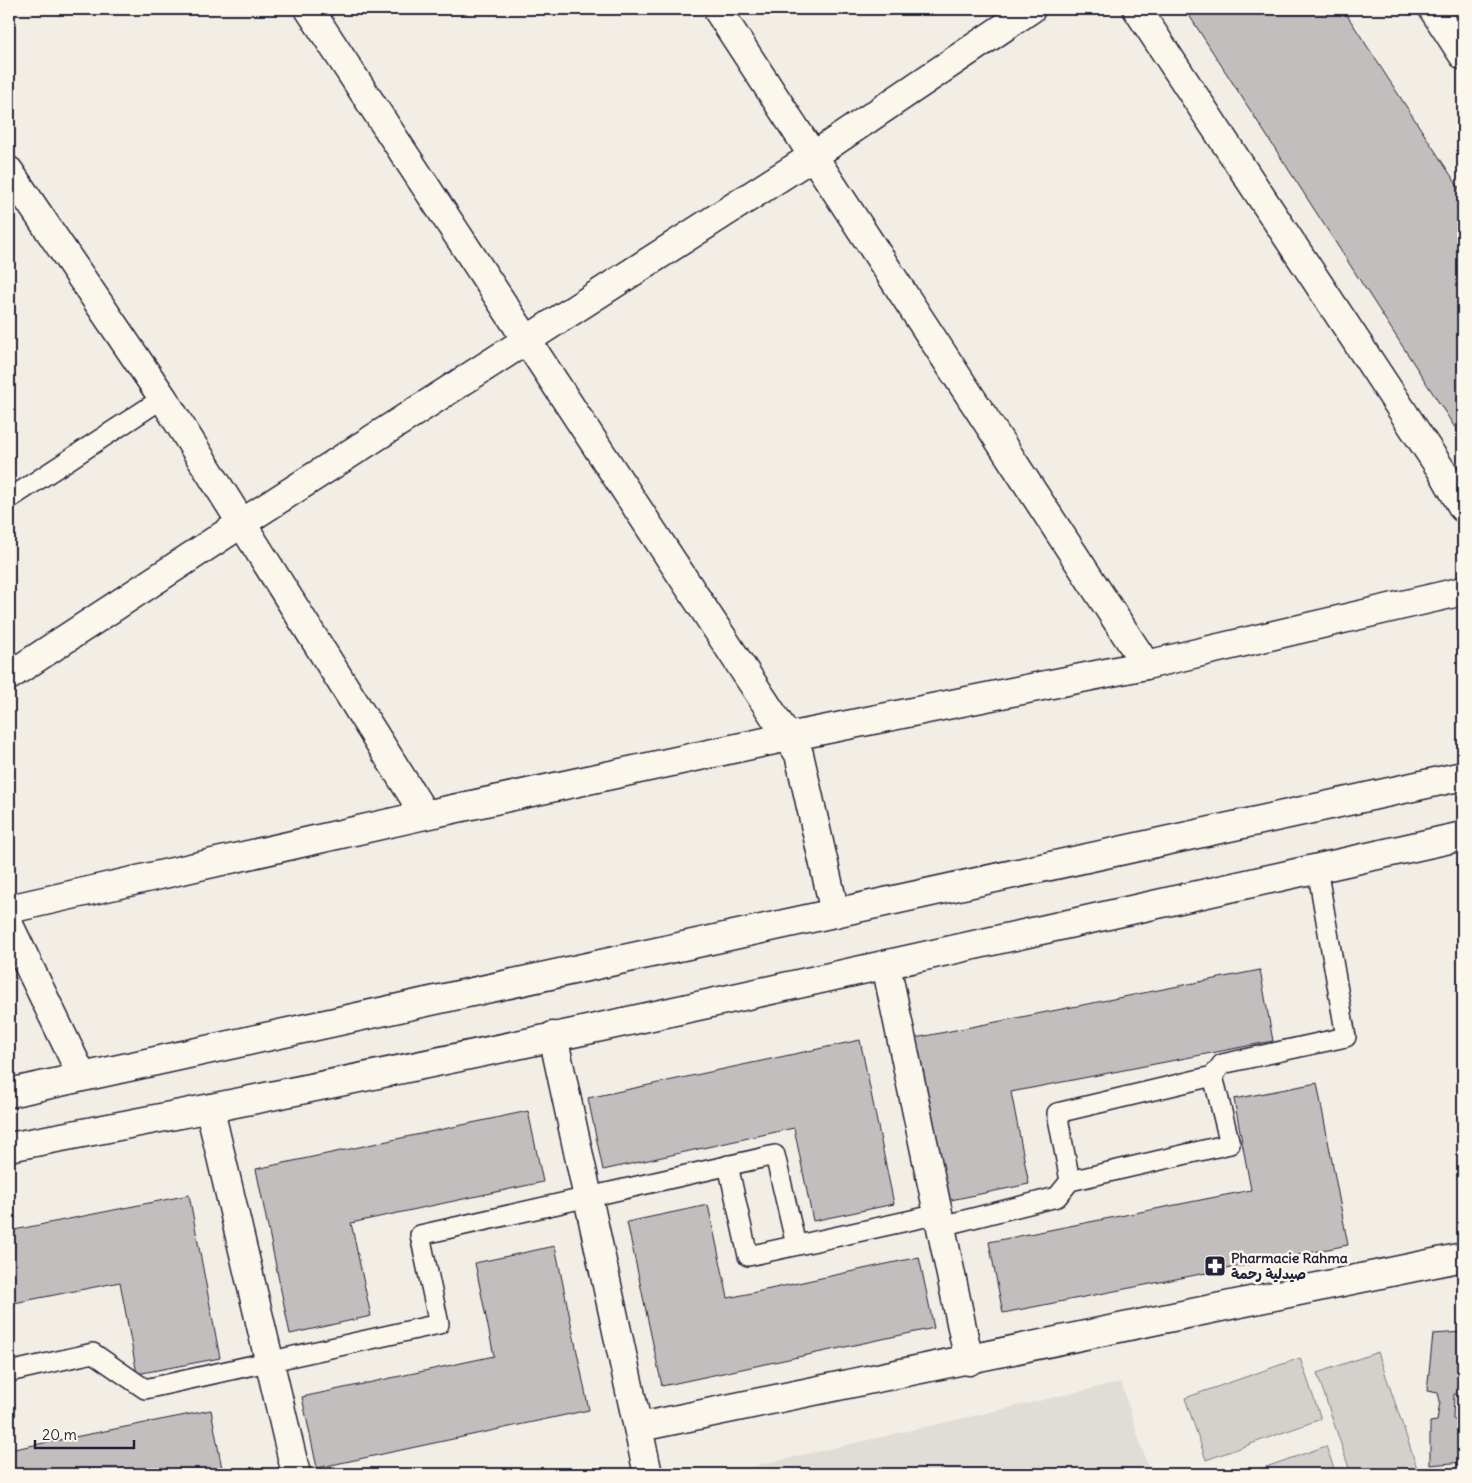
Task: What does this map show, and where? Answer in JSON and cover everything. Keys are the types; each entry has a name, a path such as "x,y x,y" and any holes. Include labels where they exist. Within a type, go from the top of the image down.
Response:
{"street":[{"path":"310,9 799,754 835,912"},
{"path":"717,9 1146,666"},
{"path":"9,676 242,523 813,156 1031,9"},
{"path":"1137,9 1438,465 1463,508"},
{"path":"1433,9 1463,55"},
{"path":"9,171 163,398 425,816"},
{"path":"9,909 788,737 1146,666 1463,591"},
{"path":"9,1092 1463,776"},
{"path":"9,1148 210,1110 886,965 1463,836"},
{"path":"9,925 82,1076"},
{"path":"886,965 969,1361"},
{"path":"553,1036 640,1427 648,1474"},
{"path":"210,1110 296,1474"},
{"path":"640,1427 969,1361 1463,1257"}],"lane":[{"path":"9,499 163,398"},
{"path":"1070,1181 1057,1113 1213,1076 1222,1064 1346,1037 1317,868"},
{"path":"728,1165 748,1256 796,1245 940,1220 1056,1197 1070,1181 1230,1144 1213,1076"},
{"path":"9,1372 93,1353 145,1389 439,1324 420,1235 775,1155 796,1245"}],"shaded area":[{"path":"1378,1352 1417,1468 1400,1474 1351,1474 1317,1373"},
{"path":"1300,1358 1321,1419 1206,1460 1185,1398"},
{"path":"1121,1382 1150,1474 720,1474"},
{"path":"1326,1446 1336,1474 1246,1474"}],"building":[{"path":"1185,9 1343,9 1463,194 1463,440"},
{"path":"1260,970 1273,1041 1011,1092 1029,1184 946,1201 915,1038"},
{"path":"860,1040 894,1204 813,1221 794,1128 603,1170 588,1098"},
{"path":"1317,1083 1348,1245 1003,1313 989,1242 1251,1190 1234,1099"},
{"path":"528,1111 543,1182 351,1223 371,1316 290,1334 256,1169"},
{"path":"189,1195 220,1358 137,1374 120,1282 9,1304 9,1231"},
{"path":"708,1205 728,1298 919,1257 934,1328 662,1386 627,1222"},
{"path":"555,1246 589,1410 317,1468 302,1397 494,1356 475,1263"},
{"path":"1462,1332 1463,1394 1454,1394 1453,1419 1461,1423 1463,1462 1430,1465 1430,1422 1437,1421 1440,1401 1438,1393 1427,1391 1433,1334"},
{"path":"211,1410 223,1474 9,1474 9,1450"}],"place":[{"name":"Pharmacie Rahma صيدلية رحمة","path":"1215,1266"}]}
